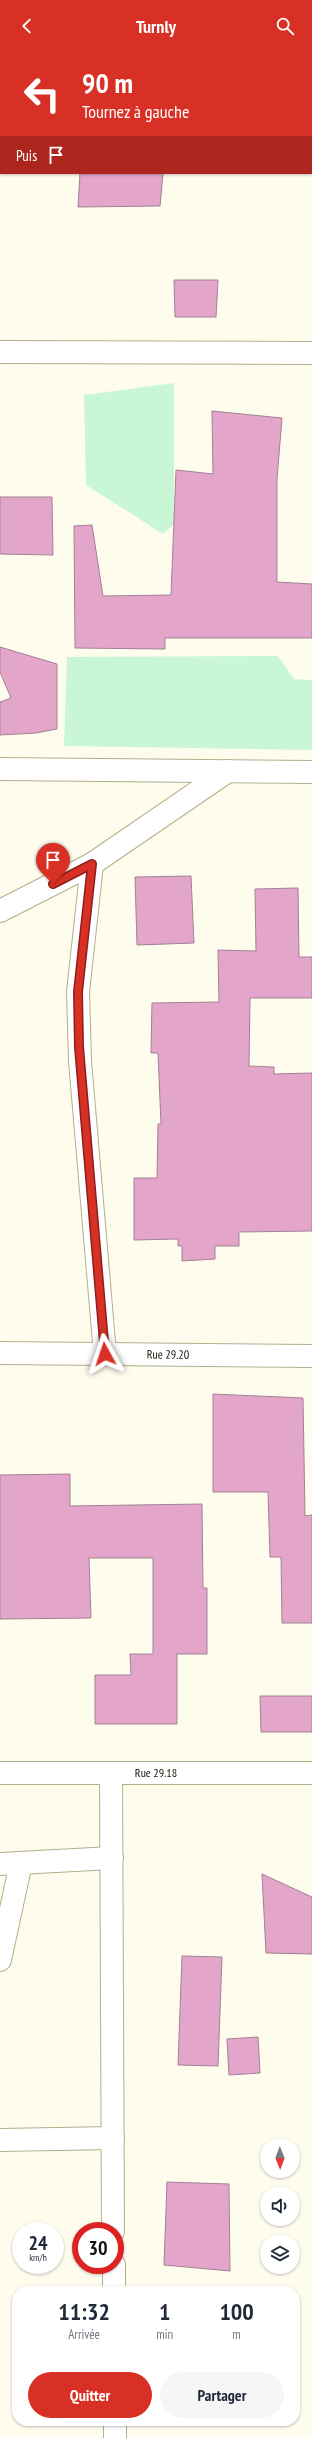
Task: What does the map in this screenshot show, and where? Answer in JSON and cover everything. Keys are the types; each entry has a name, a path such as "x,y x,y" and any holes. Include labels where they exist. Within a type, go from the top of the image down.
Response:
{"street":[{"path":"0,352 312,354"},
{"path":"0,769 312,772"},
{"path":"0,911 92,864 228,771"},
{"path":"92,864 78,992 80,1060 105,1354"},
{"name":"Rue 29.20","path":"0,1353 312,1356"},
{"name":"Rue 29.18","path":"0,1773 312,1773"},
{"path":"111,1773 113,2222"},
{"path":"0,1957 10,1864 112,1858"},
{"path":"0,2140 113,2138"},
{"path":"114,2274 114,2286"},
{"path":"115,2426 115,2438"}],"green space":[{"path":"174,383 174,524 163,534 86,485 84,395"},
{"path":"278,656 294,679 312,680 312,750 64,746 67,657"}],"building":[{"path":"80,174 163,174 160,206 78,207"},
{"path":"174,280 218,280 216,317 175,317"},
{"path":"212,411 282,418 277,479 277,582 312,584 312,638 165,638 165,649 75,648 74,526 92,525 103,596 171,595 176,470 213,474"},
{"path":"0,497 52,497 53,555 0,554"},
{"path":"0,647 57,664 57,729 36,733 0,735 0,702 11,698 0,672"},
{"path":"191,876 194,943 137,945 135,877"},
{"path":"298,888 299,957 312,957 312,998 250,998 249,1066 274,1067 274,1074 312,1073 312,1231 239,1232 239,1246 215,1246 215,1259 182,1261 182,1246 178,1246 178,1239 134,1240 134,1178 157,1178 158,1124 161,1124 158,1053 151,1053 152,1003 219,1002 218,950 256,951 255,889"},
{"path":"213,1394 303,1398 305,1516 312,1515 312,1623 282,1623 281,1557 270,1557 268,1492 213,1492"},
{"path":"70,1474 70,1506 202,1504 203,1588 207,1588 207,1654 177,1654 177,1724 95,1724 95,1675 131,1675 130,1654 153,1654 153,1558 89,1558 91,1618 0,1619 0,1475"},
{"path":"260,1696 312,1696 312,1732 261,1732"},
{"path":"262,1874 312,1897 312,1954 266,1953"},
{"path":"182,1956 222,1957 218,2066 178,2065"},
{"path":"258,2037 260,2073 229,2075 227,2039"},
{"path":"167,2182 229,2184 230,2271 164,2265"}],"route":[{"path":"53,884 92,864 78,992 79,1047 105,1354"}]}
